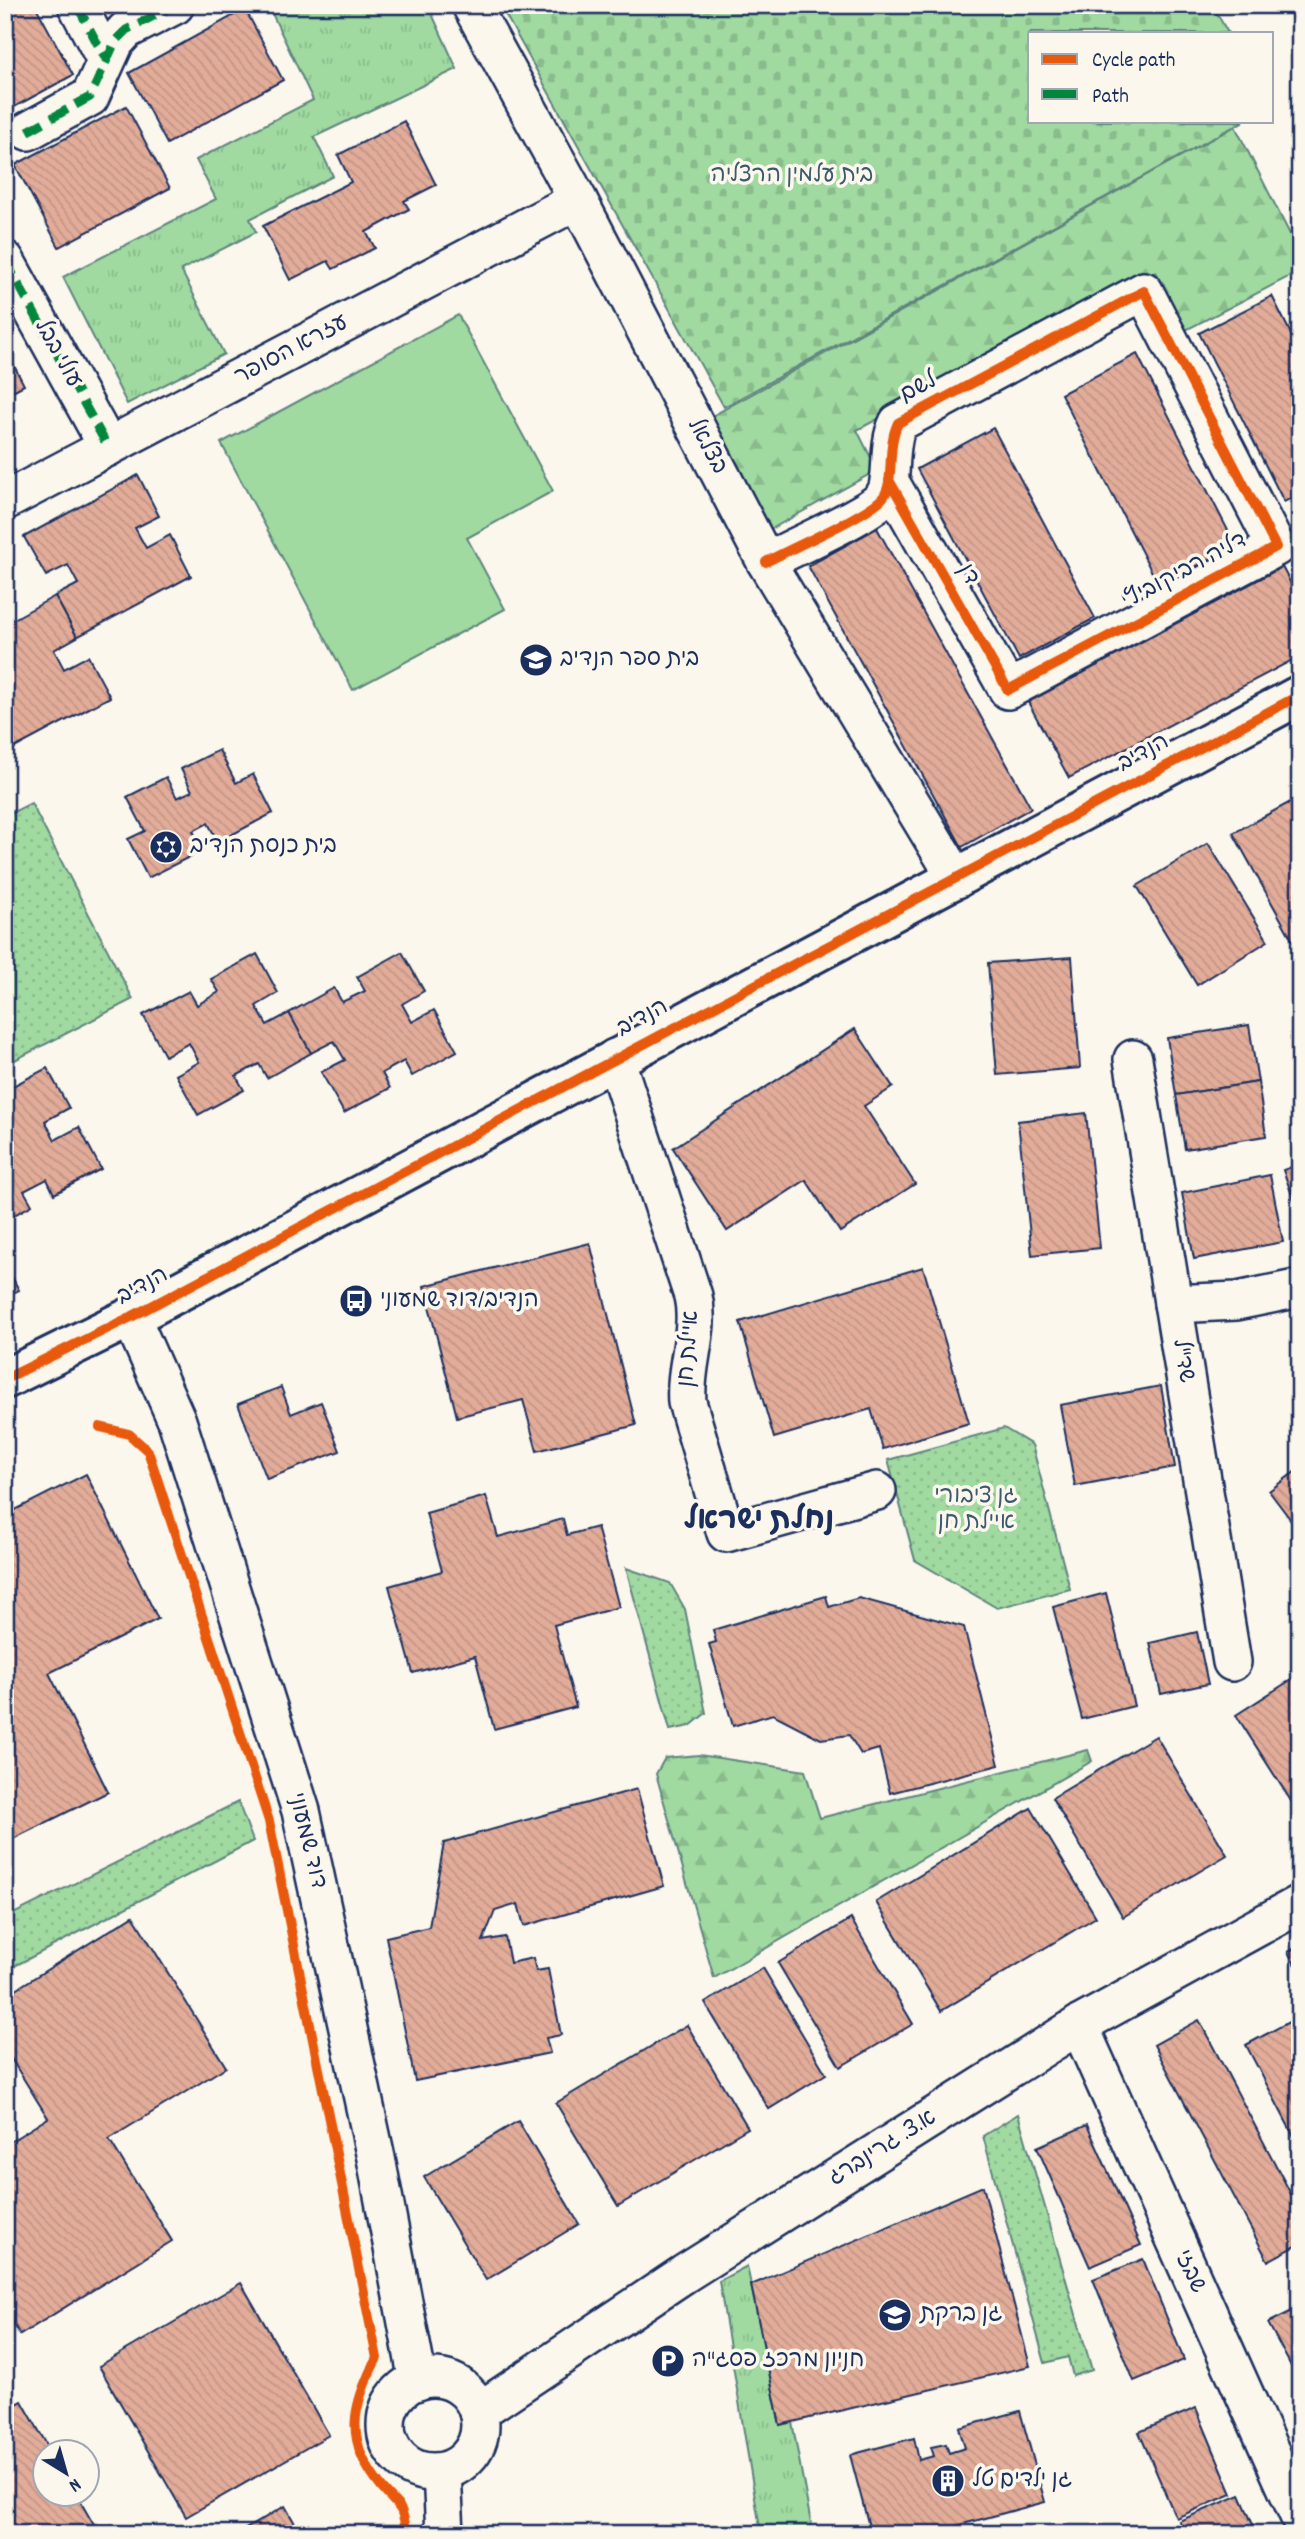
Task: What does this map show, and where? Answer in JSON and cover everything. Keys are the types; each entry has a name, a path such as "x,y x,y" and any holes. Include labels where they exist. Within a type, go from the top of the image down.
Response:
{"street":[{"path":"77,5 105,58"},
{"path":"28,131 90,97 105,58 126,30 175,5"},
{"name":"בצלאל","path":"471,5 578,200 766,562 957,880"},
{"name":"עזרא הסופר","path":"5,501 578,200"},
{"name":"עולי בבל","path":"5,260 108,447"},
{"name":"לשם","path":"889,480 890,440 898,423 1144,291"},
{"name":"'דליה רביקוביץ","path":"1008,690 1276,547 1144,291"},
{"path":"766,562 867,509 884,497 889,480"},
{"name":"דן","path":"889,480 1008,690"},
{"name":"הנדיב","path":"5,1379 131,1317 615,1058 957,880 1300,695"},
{"name":"איילת חן","path":"615,1058 693,1296 697,1314 686,1380 687,1402 726,1533 877,1491"},
{"name":"שד\"ל","path":"1133,1059 1232,1662"},
{"path":"1173,1304 1237,1301 1300,1288"},
{"name":"דוד שמעוני","path":"131,1317 177,1421 301,1811 376,2158 418,2381"},
{"name":"א.צ. גרינברג","path":"478,2412 684,2274 1079,2025 1300,1904"},
{"name":"שבזי","path":"1079,2025 1300,2518"},
{"path":"438,2378 451,2382 463,2389 478,2412 478,2438 473,2449 465,2460 442,2472 413,2468 400,2460 386,2434 390,2405 399,2392 418,2381 438,2378"},
{"path":"442,2472 446,2534"}],"green space":[{"path":"268,5 428,5 457,69 314,137 333,176 250,219 256,232 181,270 224,354 127,404 63,277 216,199 196,160 313,100"},
{"name":"בית עלמין הרצליה","path":"500,5 1224,5 1215,10 1227,32 1028,32 1028,122 1242,122 724,407"},
{"path":"1235,126 1300,254 1300,271 1186,330 1156,272 857,430 877,470 766,532 705,420"},
{"path":"458,315 553,491 467,538 505,609 353,690 221,443"},
{"path":"31,803 133,999 5,1065 5,816"},
{"name":"גן ציבורי איילת חן","path":"1004,1428 1032,1445 1070,1589 997,1608 915,1560 888,1460"},
{"path":"626,1568 670,1583 685,1609 706,1713 690,1726 670,1730"},
{"path":"1088,1750 1092,1761 714,1978 656,1774 665,1758 699,1755 805,1771 820,1818"},
{"path":"238,1802 253,1841 5,1971 5,1918"},
{"path":"1018,2114 1092,2370 1073,2376 1068,2357 1045,2363 983,2136"},
{"path":"747,2266 780,2424 792,2422 813,2534 761,2534 719,2281"}],"building":[{"path":"5,5 35,5 73,75 5,112"},
{"path":"245,9 283,80 167,144 129,73"},
{"path":"126,106 170,188 59,247 15,165"},
{"path":"404,121 436,185 404,201 409,209 366,232 375,248 333,269 328,261 290,280 263,226 351,182 338,155"},
{"path":"1272,296 1300,352 1300,494 1284,502 1199,333"},
{"path":"5,348 24,385 5,395"},
{"path":"1137,354 1236,546 1159,586 1061,394"},
{"path":"993,428 1095,618 1019,659 917,469"},
{"path":"138,475 159,516 135,528 146,548 170,535 191,576 77,637 55,596 78,584 68,565 46,576 24,537"},
{"path":"877,528 1031,808 962,847 808,566"},
{"path":"1282,567 1300,601 1300,656 1069,778 1028,702"},
{"path":"55,596 77,637 54,650 64,669 88,656 110,697 5,753 5,624"},
{"path":"219,750 236,783 253,774 273,813 218,842 208,823 193,831 203,850 148,878 128,839 145,831 127,797 166,777 177,798 192,791 181,769"},
{"path":"1300,797 1300,954 1233,833"},
{"path":"1208,843 1268,941 1197,985 1137,886"},
{"path":"402,952 424,991 402,1004 412,1022 434,1010 457,1051 412,1076 404,1061 382,1073 390,1088 344,1113 321,1072 345,1060 334,1041 311,1053 289,1013 334,988 342,1002 365,991 357,977"},
{"path":"257,954 278,993 256,1006 267,1025 289,1013 311,1053 267,1078 259,1064 236,1076 244,1090 198,1115 176,1075 199,1062 189,1043 165,1056 143,1015 189,991 197,1005 219,992 211,979"},
{"path":"1072,957 1080,1068 997,1075 988,963"},
{"path":"1249,1025 1258,1082 1176,1095 1167,1038"},
{"path":"855,1029 893,1087 864,1106 915,1184 840,1232 806,1180 727,1231 673,1148"},
{"path":"47,1068 69,1108 45,1121 55,1140 79,1127 101,1169 54,1194 47,1179 24,1191 32,1205 5,1220 5,1109 9,1107 5,1090"},
{"path":"1258,1082 1266,1136 1185,1149 1176,1095"},
{"path":"1086,1113 1100,1248 1032,1255 1018,1121"},
{"path":"1300,1164 1300,1217 1283,1170"},
{"path":"1270,1175 1283,1242 1194,1259 1182,1193"},
{"path":"590,1243 636,1425 537,1451 523,1400 457,1417 424,1286"},
{"path":"5,1264 19,1290 5,1297"},
{"path":"923,1267 969,1423 883,1449 871,1409 774,1438 740,1322"},
{"path":"1161,1386 1175,1467 1075,1486 1060,1405"},
{"path":"281,1387 291,1414 321,1402 340,1451 267,1479 238,1404"},
{"path":"1300,1468 1300,1532 1269,1491"},
{"path":"86,1474 158,1619 49,1673 108,1792 5,1843 5,1515"},
{"path":"486,1496 498,1537 563,1519 567,1535 597,1527 619,1607 554,1625 576,1707 494,1729 475,1656 413,1673 389,1586 442,1571 426,1513"},
{"path":"1106,1593 1134,1706 1082,1719 1053,1607"},
{"path":"826,1596 829,1607 859,1598 964,1627 999,1765 890,1793 879,1749 861,1754 849,1735 821,1739 773,1714 733,1726 709,1644 716,1642 713,1630"},
{"path":"1197,1632 1208,1684 1161,1694 1150,1643"},
{"path":"1300,1674 1300,1799 1293,1804 1236,1715"},
{"path":"1156,1736 1227,1855 1123,1917 1052,1798"},
{"path":"637,1789 664,1886 524,1926 518,1904 495,1911 483,1941 505,1937 510,1963 533,1958 536,1971 548,1969 561,2035 546,2038 550,2053 415,2081 386,1937 429,1927 444,1843"},
{"path":"1031,1808 1096,1917 941,2011 876,1902"},
{"path":"133,1916 226,2067 109,2139 172,2241 20,2335 5,2310 5,2145 48,2118 5,2049 5,1996"},
{"path":"851,1919 913,2024 840,2067 778,1963"},
{"path":"1300,1945 1300,1974 1288,1952"},
{"path":"763,1968 826,2074 769,2109 705,2003"},
{"path":"1300,2016 1300,2148 1246,2045"},
{"path":"1199,2020 1300,2211 1300,2244 1268,2261 1154,2045"},
{"path":"687,2025 748,2128 618,2206 556,2103"},
{"path":"518,2121 579,2224 486,2280 424,2177"},
{"path":"1087,2125 1141,2245 1090,2267 1037,2147"},
{"name":"גן ברקת","path":"983,2186 1030,2366 780,2425 751,2285"},
{"path":"1143,2259 1184,2360 1134,2381 1093,2279"},
{"path":"241,2283 329,2435 186,2517 99,2366"},
{"path":"1300,2307 1300,2383 1268,2323"},
{"path":"22,2401 43,2438 32,2438 32,2508 84,2508 99,2534 5,2534 5,2410"},
{"path":"1196,2408 1232,2494 1176,2518 1139,2432"},
{"name":"גן ילדים טל","path":"1020,2411 1045,2502 926,2534 871,2534 850,2455 914,2438 919,2460 934,2456 931,2447 946,2444 949,2453 965,2448 959,2428"},
{"path":"1240,2495 1257,2534 1185,2534 1179,2521"},
{"path":"285,2506 301,2534 237,2534"}],"marked path":[{"path":"77,5 105,58"},
{"path":"28,131 90,97 115,42 126,30 175,5"},
{"path":"5,260 108,447"}],"cycle path":[{"path":"766,562 848,521 884,496 889,481 890,472 892,443 898,423 1144,291 1276,547 1008,690 889,480"},
{"path":"5,1379 131,1317 1300,695"},
{"path":"100,1427 129,1434 148,1451 269,1821 377,2358 361,2393 357,2409 357,2440 370,2471 401,2511 407,2534"}],"place":[{"name":"בית ספר הנדיב","path":"536,660"},
{"name":"בית כנסת הנדיב","path":"166,847"},
{"name":"הנדיב/דוד שמעוני","path":"356,1301"},
{"name":"גן ברקת","path":"895,2315"},
{"name":"חניון מרכז פסג\"ה","path":"668,2361"},
{"name":"גן ילדים טל","path":"948,2481"}],"district":[{"name":"נחלת ישראל","path":"759,1522"}]}
